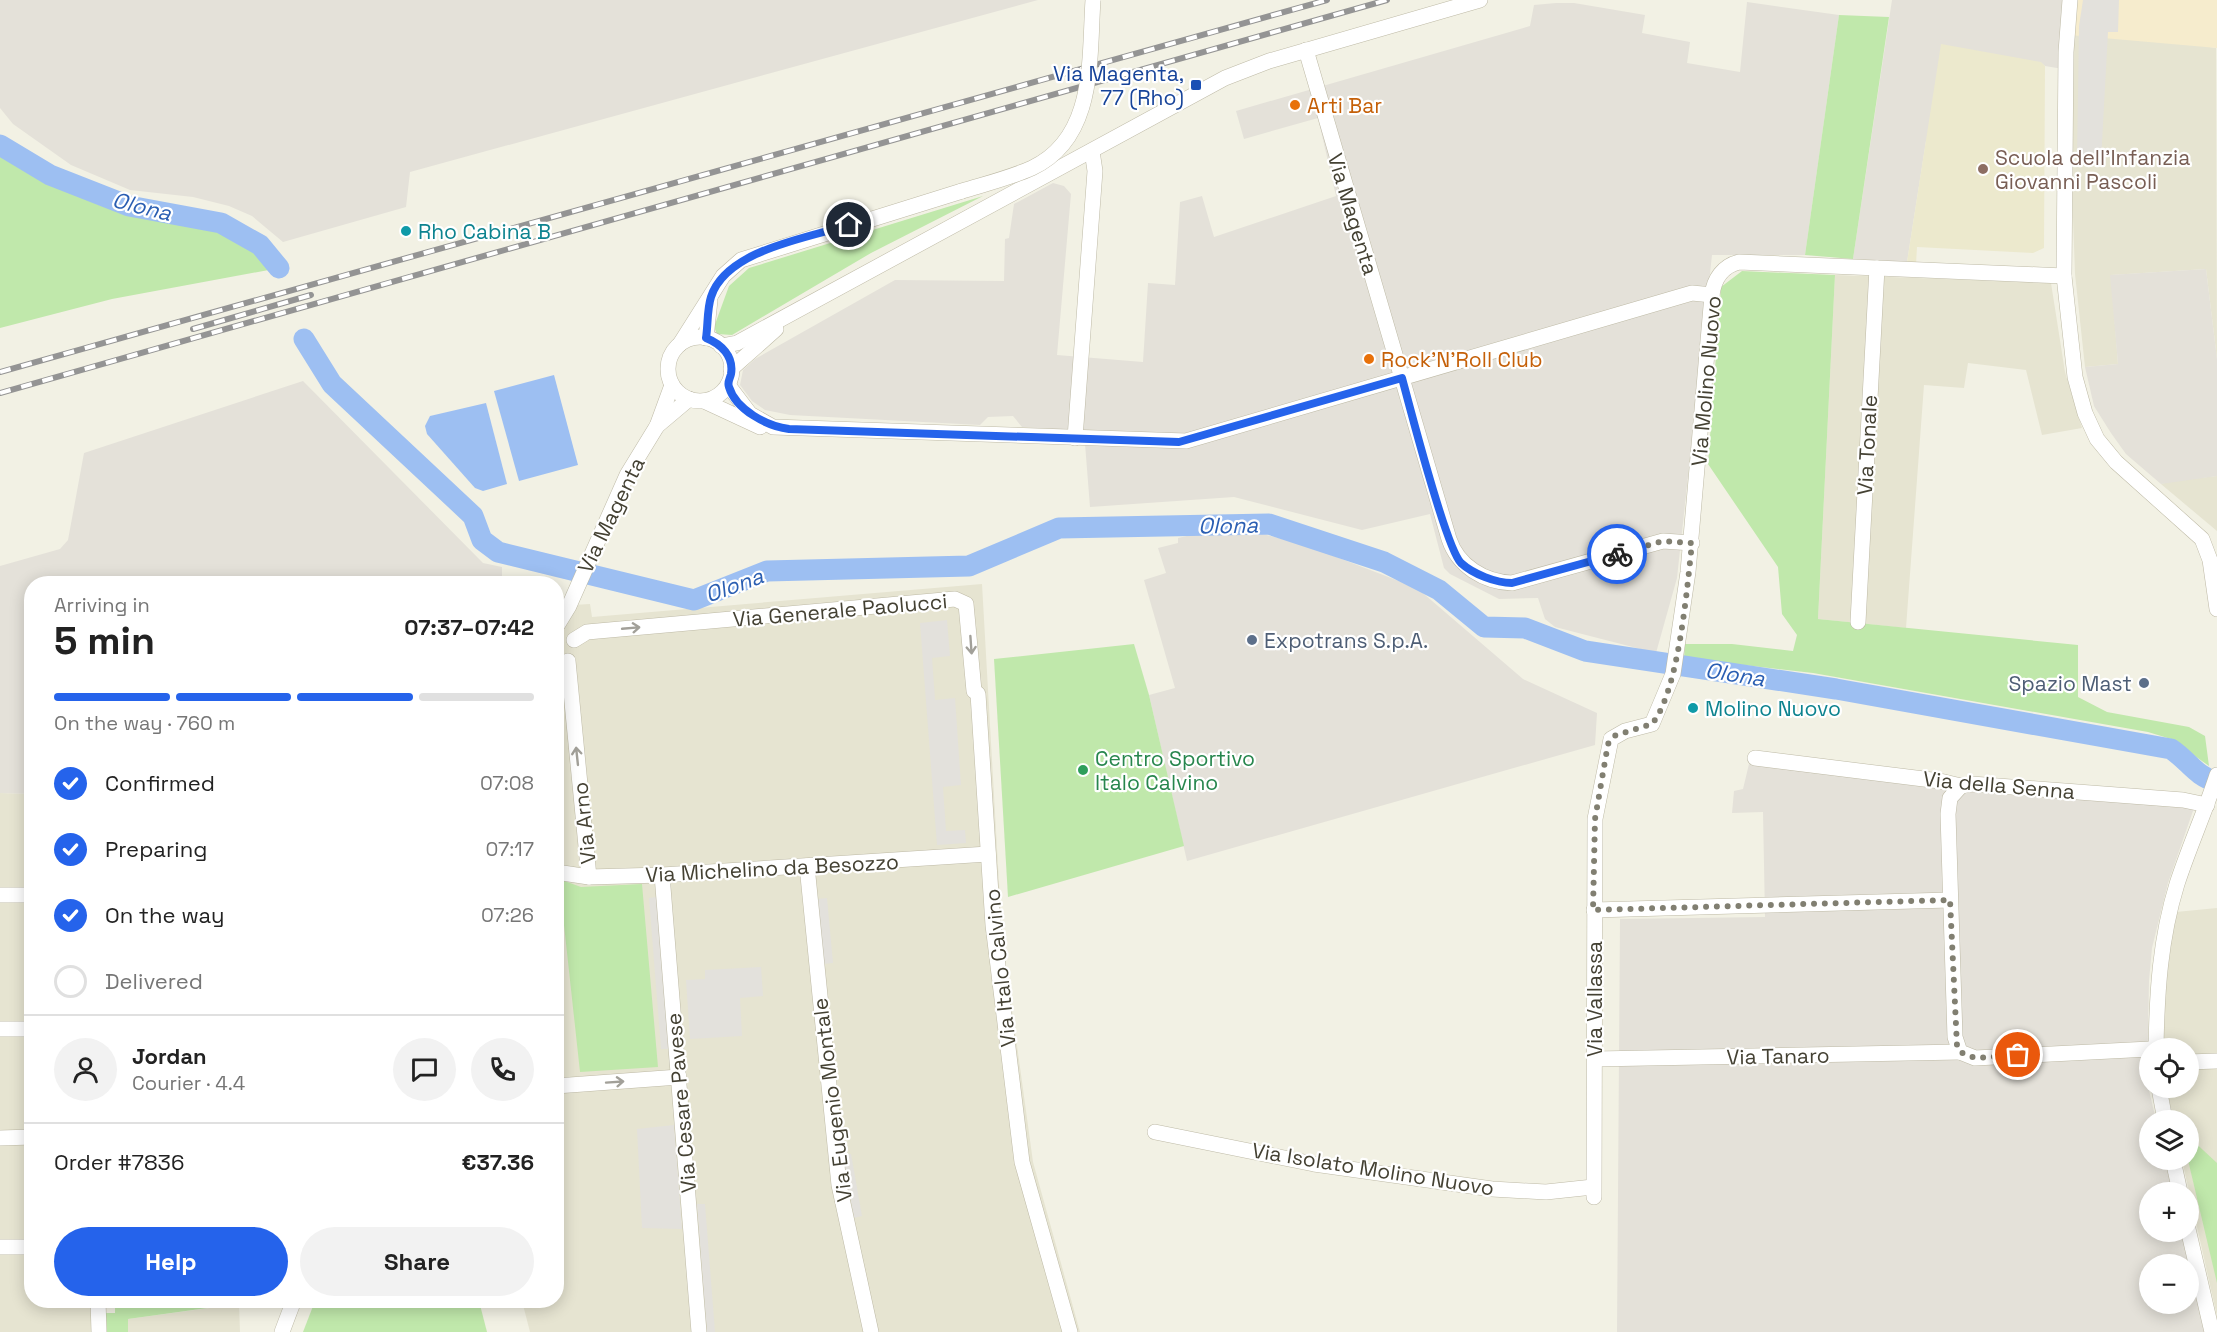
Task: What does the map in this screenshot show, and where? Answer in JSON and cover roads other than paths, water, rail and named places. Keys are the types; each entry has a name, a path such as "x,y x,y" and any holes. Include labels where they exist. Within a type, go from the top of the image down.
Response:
{"street":[{"path":"1093,0 1084,101 1071,135 1054,153 1033,168 741,260 723,276 669,362 672,384 678,392 755,426 773,431 789,429 1186,441 1692,293 1712,295"},
{"path":"721,346 736,343 802,308 1225,78 1269,60 1480,0"},
{"path":"2070,0 2065,105 2059,136 2065,158 2064,276 2075,377 2085,413 2097,439 2116,462 2202,539 2217,588 2217,609"},
{"name":"Via Magenta","path":"1306,50 1453,549 1460,562 1504,583 1519,582 1663,541 1692,543"},
{"path":"1075,438 1095,171 1092,151"},
{"name":"Via Molino Nuovo","path":"1652,724 1673,674 1677,654 1692,543 1712,295 1720,273 1731,264 1739,262 2064,276"},
{"name":"Via Tonale","path":"1858,622 1877,268"},
{"path":"706,338 711,297"},
{"path":"731,369 802,308"},
{"path":"680,344 695,338 706,338 721,346 728,355 731,369 728,385 716,396 697,400"},
{"name":"Via Magenta","path":"564,662 574,653 564,629 569,606 627,475 657,426 672,384"},
{"path":"728,385 750,414 762,422 789,429"},
{"name":"Via Magenta","path":"657,426 697,400"},
{"name":"Via Generale Paolucci","path":"564,629 587,632 955,599 963,601"},
{"name":"Via Italo Calvino","path":"963,601 968,608 974,691 978,694 993,925 1022,1162 1070,1332"},
{"name":"Via Arno","path":"564,680 589,877"},
{"name":"Via Vallassa","path":"1594,1192 1595,819 1608,744 1614,736 1652,724"},
{"name":"Via della Senna","path":"1755,758 1940,781 1962,786 1972,784 2209,800"},
{"path":"2156,1038 2157,987 2161,949 2177,884 2217,775"},
{"path":"1960,1052 1955,1037 1948,805 1954,792 1962,786"},
{"name":"Via Michelino da Besozzo","path":"564,873 589,877 662,875 988,854"},
{"name":"Via Eugenio Montale","path":"807,866 839,1185 871,1332"},
{"name":"Via Cesare Pavese","path":"662,875 699,1332"},
{"path":"0,895 24,895"},
{"path":"1593,910 1950,900"},
{"path":"0,1029 24,1029"},
{"name":"Via Tanaro","path":"1595,1059 1960,1052 1975,1058 2139,1050"},
{"path":"2199,1062 2217,1061"},
{"path":"564,1085 679,1077"},
{"name":"Via Isolato Molino Nuovo","path":"1155,1132 1314,1164 1492,1189 1594,1192"},
{"path":"0,1138 24,1137"},
{"path":"2191,1242 2212,1332"},
{"path":"0,1247 24,1247"},
{"path":"98,1308 99,1332"},
{"path":"282,1332 291,1308"}],"water":[{"path":"554,375 578,465 519,481 494,391"},
{"path":"486,403 507,484 483,491 475,488 427,434 425,426 430,416"}],"waterway":[{"name":"Olona","path":"0,145 50,175 129,206 221,223 260,245 279,268"},
{"name":"Olona","path":"304,339 332,384 473,516 482,540 498,552 694,600 767,571 969,566 1059,528 1269,524 1384,562 1439,590 1484,627 1525,628 1585,651 1836,689 2171,749 2203,776 2217,782"}],"railway":[{"path":"0,372 1327,0"},
{"path":"0,393 1387,0"},
{"path":"193,329 311,295"}],"place":[{"name":"Via Magenta, 77 (Rho)","path":"1196,85"},
{"name":"Arti Bar","path":"1295,105"},
{"name":"Scuola dell'Infanzia Giovanni Pascoli","path":"1983,169"},
{"name":"Rho Cabina B","path":"406,231"},
{"name":"Rock'N'Roll Club","path":"1369,359"},
{"name":"Expotrans S.p.A.","path":"1252,640"},
{"name":"Spazio Mast","path":"2144,683"},
{"name":"Molino Nuovo","path":"1693,708"},
{"name":"Centro Sportivo Italo Calvino","path":"1083,770"}]}
